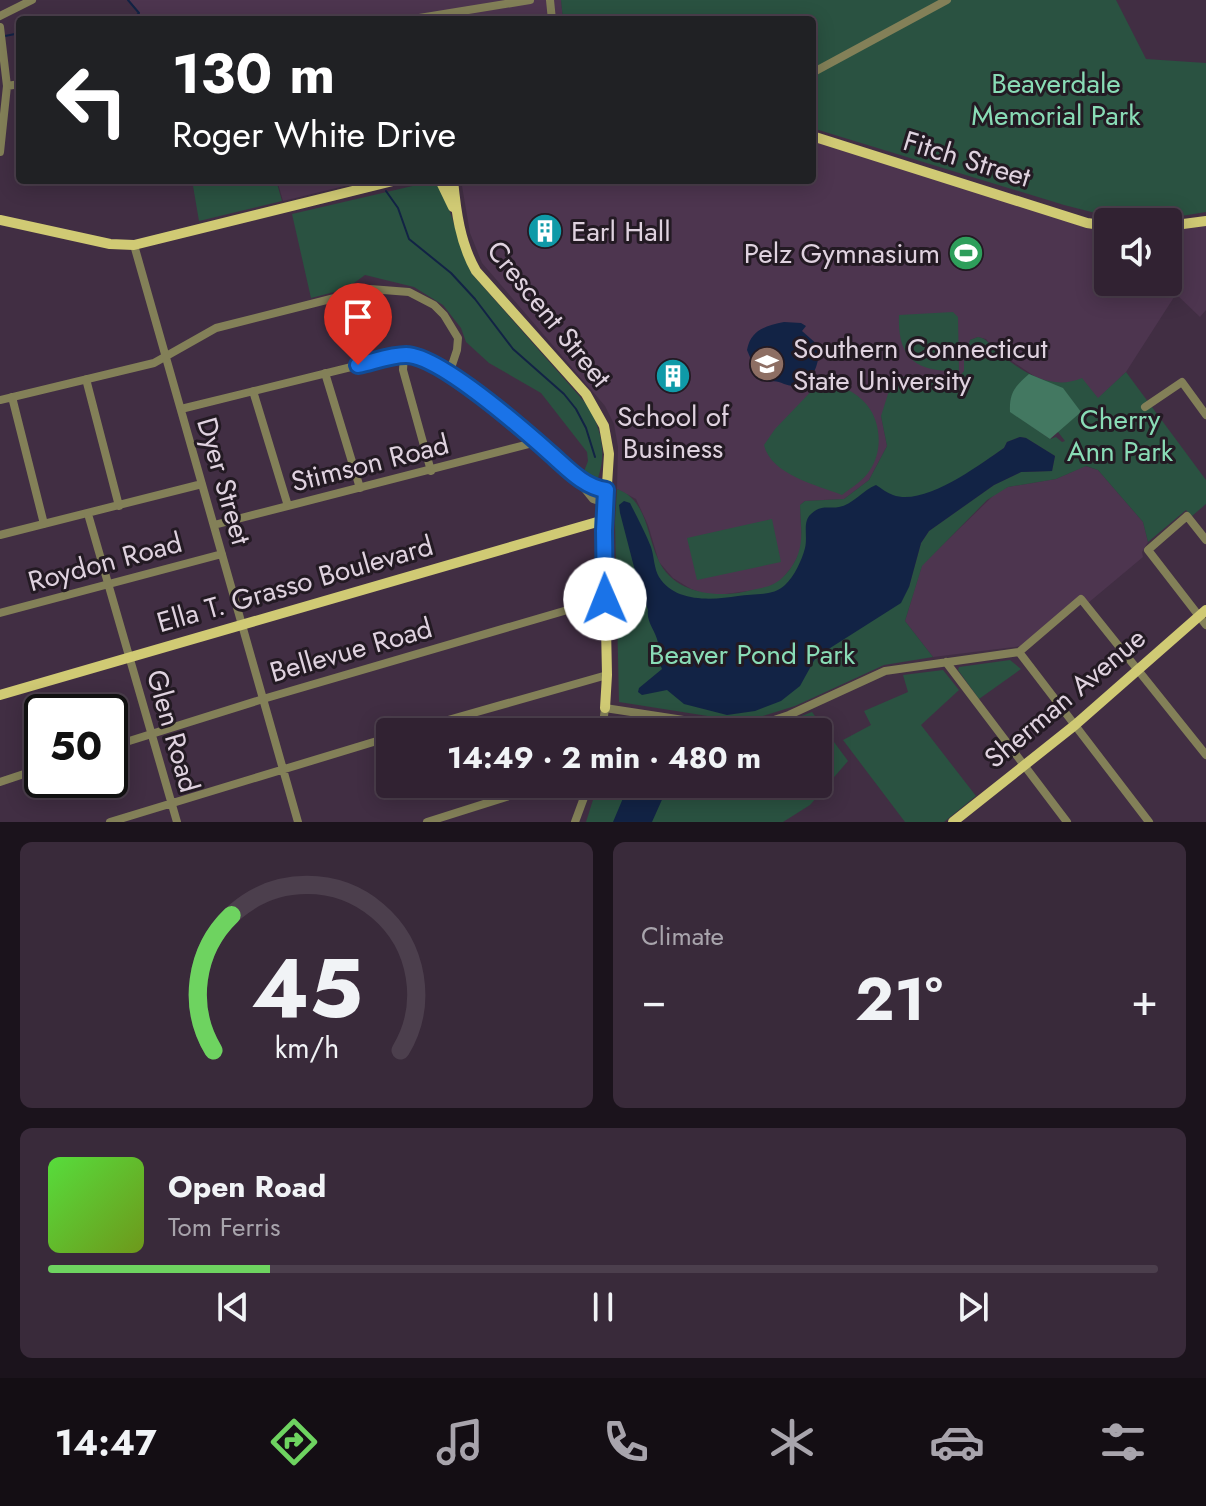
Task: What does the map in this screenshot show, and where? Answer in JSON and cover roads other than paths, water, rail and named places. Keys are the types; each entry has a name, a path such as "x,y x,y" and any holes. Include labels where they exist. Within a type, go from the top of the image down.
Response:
{"main road":[{"name":"Fitch Street","path":"816,137 1094,224"},
{"path":"0,220 97,242 134,245 381,184"},
{"name":"Crescent Street","path":"442,184 456,212"},
{"name":"Crescent Street","path":"453,184 456,212 466,250 476,271 586,394 598,412 609,445 604,520 605,708"},
{"path":"1182,224 1206,221"},
{"name":"Ella T. Grasso Boulevard","path":"0,695 604,520"},
{"name":"Sherman Avenue","path":"953,822 1204,617"}],"street":[{"path":"0,16 32,0"},
{"path":"432,16 530,0"},
{"path":"816,71 947,0"},
{"path":"0,29 7,86 0,152"},
{"path":"7,86 16,85"},
{"name":"Dyer Street","path":"134,245 298,822"},
{"path":"0,400 154,363 216,328 370,289 395,289 423,298 444,315 458,338 449,374"},
{"path":"181,409 404,354 420,357 522,427 574,474 606,490"},
{"path":"404,354 403,370 431,471"},
{"path":"325,373 360,488"},
{"path":"86,379 119,506"},
{"path":"1145,407 1182,382 1206,415"},
{"path":"253,391 288,506"},
{"path":"12,397 44,524"},
{"name":"Stimson Road","path":"214,525 537,442"},
{"path":"574,474 589,496 605,503"},
{"path":"0,535 202,484"},
{"name":"Glen Road","path":"88,514 177,822"},
{"path":"1204,617 1148,550 1187,516 1206,540"},
{"name":"Roydon Road","path":"0,613 222,554"},
{"name":"Bellevue Road","path":"128,741 605,599"},
{"path":"605,708 703,723 758,724 789,715 880,673 1019,652 1081,599 1206,755"},
{"path":"1019,652 1149,822"},
{"path":"946,662 1067,822"},
{"path":"455,718 607,675"},
{"name":"Crescent Street","path":"604,718 605,708"},
{"path":"110,822 376,741"},
{"path":"0,782 24,774"},
{"path":"427,822 503,798"},
{"path":"575,822 584,798"}],"water":[{"path":"784,322 806,326 802,331 819,346 814,372 801,385 769,382 755,369 747,350 756,333"},
{"path":"1020,437 1055,456 1052,471 1021,472 994,485 929,531 921,543 909,587 901,603 816,657 800,686 781,701 755,711 727,715 684,704 667,690 642,695 638,692 662,669 657,639 648,619 620,513 619,505 624,501 630,503 646,536 659,577 675,592 706,599 769,593 788,582 800,563 808,517 815,511 844,506 876,485 891,494 906,497 935,490 1004,448 1007,442"},
{"path":"623,798 663,798 652,822 613,822"}],"waterway":[{"path":"128,0 139,13 136,16"},
{"path":"5,36 16,34"},
{"path":"386,191 398,208 409,239 451,273 513,349 564,394 576,409 595,457"}],"place":[{"name":"Earl Hall","path":"545,231"},
{"name":"Pelz Gymnasium","path":"966,253"},
{"name":"Southern Connecticut State University","path":"767,364"},
{"name":"School of Business","path":"673,376"}],"park label":[{"name":"Beaverdale Memorial Park","path":"1056,99"},
{"name":"Cherry Ann Park","path":"1120,435"},
{"name":"Beaver Pond Park","path":"752,654"}]}
